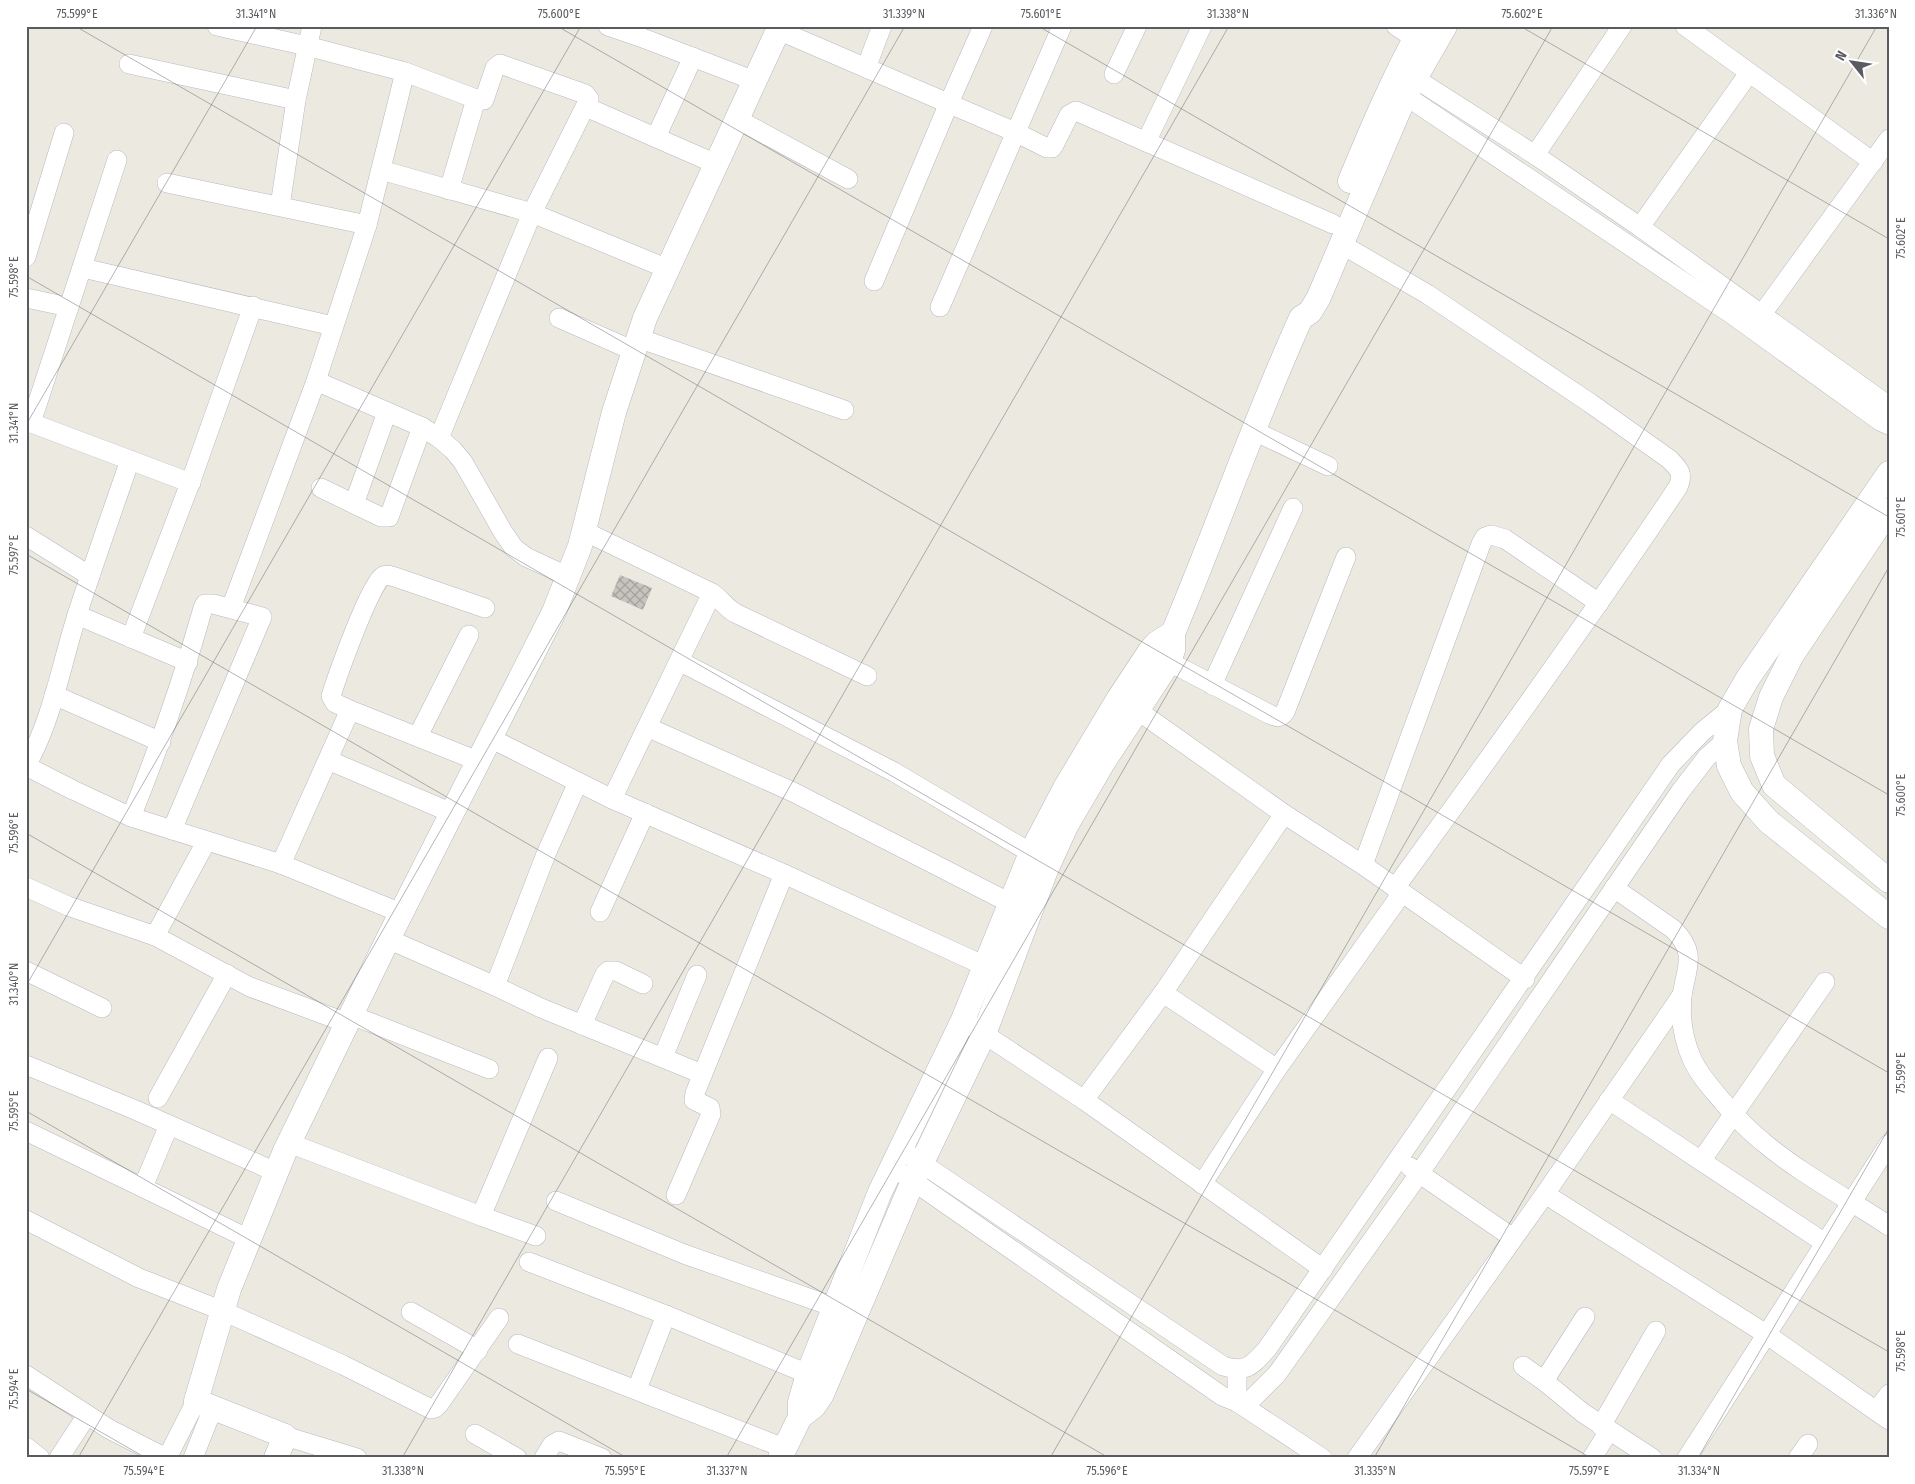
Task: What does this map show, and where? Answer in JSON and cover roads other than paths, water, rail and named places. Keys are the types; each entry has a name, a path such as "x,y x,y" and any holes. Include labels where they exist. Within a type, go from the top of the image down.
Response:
{"street":[{"path":"217,26 307,46 406,72 476,99 484,100 495,68 500,64 585,94 589,99 532,213 439,438"},
{"path":"280,206 296,100 312,26"},
{"path":"608,26 754,81"},
{"path":"866,68 882,26"},
{"path":"874,281 948,103 983,26"},
{"path":"940,307 1062,26"},
{"path":"1114,74 1137,26"},
{"path":"1146,142 1202,26"},
{"path":"1096,756 1137,710 1159,657 1157,643 1173,634 1216,530 1272,384 1301,318 1314,306 1337,234 1403,82 1416,35 1445,26"},
{"path":"1534,155 1622,26"},
{"path":"1684,26 1873,162"},
{"path":"193,1458 229,1288 276,1172 288,1143 388,939 554,612 569,577 584,531 614,412 645,318 779,28 866,68 1015,132 1047,148 1052,148 1070,113 1076,111 1146,142 1337,234 1590,403 1669,459 1682,478 1678,487 1600,603 1398,890 1202,1184"},
{"path":"656,137 693,58"},
{"path":"130,64 296,100"},
{"path":"231,608 316,381 367,226 406,72"},
{"path":"1640,227 1749,72"},
{"path":"1403,82 1534,155 1640,227 1889,406"},
{"path":"1403,82 1880,421 1889,425"},
{"path":"449,190 476,99"},
{"path":"586,107 716,164"},
{"path":"737,119 848,179"},
{"path":"26,256 64,133"},
{"path":"1762,314 1889,139"},
{"path":"117,160 83,268 29,422 191,483"},
{"path":"381,170 532,213 668,269"},
{"path":"167,184 280,206 367,226"},
{"path":"83,268 333,326"},
{"path":"26,298 69,308"},
{"path":"131,638 191,483 253,306"},
{"path":"559,318 844,410"},
{"path":"316,381 422,428 439,438 463,462 514,548 526,557 569,577"},
{"path":"354,504 387,412"},
{"path":"321,488 381,517 389,517 422,428"},
{"path":"1254,431 1328,466"},
{"path":"130,460 90,576 36,748 26,766 73,790 132,816 206,842 281,864 401,913"},
{"path":"896,1158 1223,1366 1237,1370 1252,1364 1267,1349 1323,1269 1671,764 1702,732 1730,709 1748,678 1889,473"},
{"path":"1212,686 1293,508"},
{"path":"1889,510 1792,655 1771,697 1761,729 1762,756 1774,785 1889,881"},
{"path":"584,531 712,593 720,598 728,609 734,613 867,676"},
{"path":"1363,865 1401,756 1485,537 1491,535 1504,539 1600,603"},
{"path":"26,536 90,576"},
{"path":"1159,657 1212,686 1274,716 1282,716 1286,712 1346,557"},
{"path":"478,762 418,736 350,710 335,703 331,696 350,644 382,576 395,577 485,608"},
{"path":"612,799 712,593"},
{"path":"132,816 161,742 205,604 231,608 262,617 172,830"},
{"path":"77,616 188,662"},
{"path":"418,736 469,635"},
{"path":"800,1417 800,1402 808,1374 834,1306 896,1158 963,1020 1031,853 1073,793 1159,657"},
{"path":"679,661 894,772 1031,853"},
{"path":"54,695 161,742"},
{"path":"1730,709 1725,741 1729,766 1742,792 1769,822 1889,917"},
{"path":"281,864 350,710"},
{"path":"1137,710 1284,814 1363,865 1524,979"},
{"path":"647,727 793,792 1010,903"},
{"path":"490,738 612,799 784,874 985,966"},
{"path":"1238,1402 1251,1400 1277,1374 1419,1174 1695,772 1707,757 1725,741"},
{"path":"328,760 452,813"},
{"path":"496,986 546,854 578,782"},
{"path":"518,1344 637,1389 782,1453 800,1417 814,1406 822,1394 918,1172 984,1034 1073,793"},
{"path":"600,912 645,813"},
{"path":"1084,1100 1163,993 1284,814"},
{"path":"155,936 206,842"},
{"path":"676,1195 711,1114 710,1108 694,1100 694,1096 784,874"},
{"path":"26,887 68,906 155,936 269,995 349,1019 489,1069"},
{"path":"1614,888 1681,937 1689,960 1688,973 1682,995 1681,1018 1692,1059 1702,1075 1734,1114 1762,1141 1781,1156 1889,1226"},
{"path":"388,939 496,986 540,1008 702,1074"},
{"path":"26,971 102,1008"},
{"path":"582,1025 608,971 616,971 643,984"},
{"path":"158,1098 227,974"},
{"path":"663,1057 697,975"},
{"path":"1701,1161 1825,982"},
{"path":"1163,993 1277,1069"},
{"path":"1357,1458 1545,1194 1682,995"},
{"path":"963,1020 1084,1100 1323,1269"},
{"path":"481,1216 548,1058"},
{"path":"26,1065 133,1108 276,1172"},
{"path":"1610,1100 1824,1243"},
{"path":"143,1186 169,1125"},
{"path":"26,1131 249,1239"},
{"path":"288,1143 536,1236"},
{"path":"1687,1458 1889,1144"},
{"path":"1399,1160 1513,1238"},
{"path":"918,1172 1222,1396 1238,1402 1322,1458"},
{"path":"1545,1194 1766,1334 1882,1415 1889,1394"},
{"path":"556,1201 684,1254 834,1306"},
{"path":"27,1224 139,1278 223,1311 343,1365 431,1409 439,1404 499,1318"},
{"path":"529,1262 666,1315 808,1374"},
{"path":"411,1312 478,1350"},
{"path":"637,1389 666,1315"},
{"path":"1544,1381 1585,1317"},
{"path":"1592,1458 1656,1331"},
{"path":"1523,1366 1605,1429 1652,1458"},
{"path":"1237,1370 1238,1402"},
{"path":"26,1375 136,1444 167,1458 205,1405"},
{"path":"205,1405 285,1436 357,1458"},
{"path":"59,1458 87,1415"},
{"path":"475,1434 517,1458"},
{"path":"276,1458 285,1436"},
{"path":"544,1458 552,1444 559,1441 602,1458"},
{"path":"26,1447 40,1458"}]}
